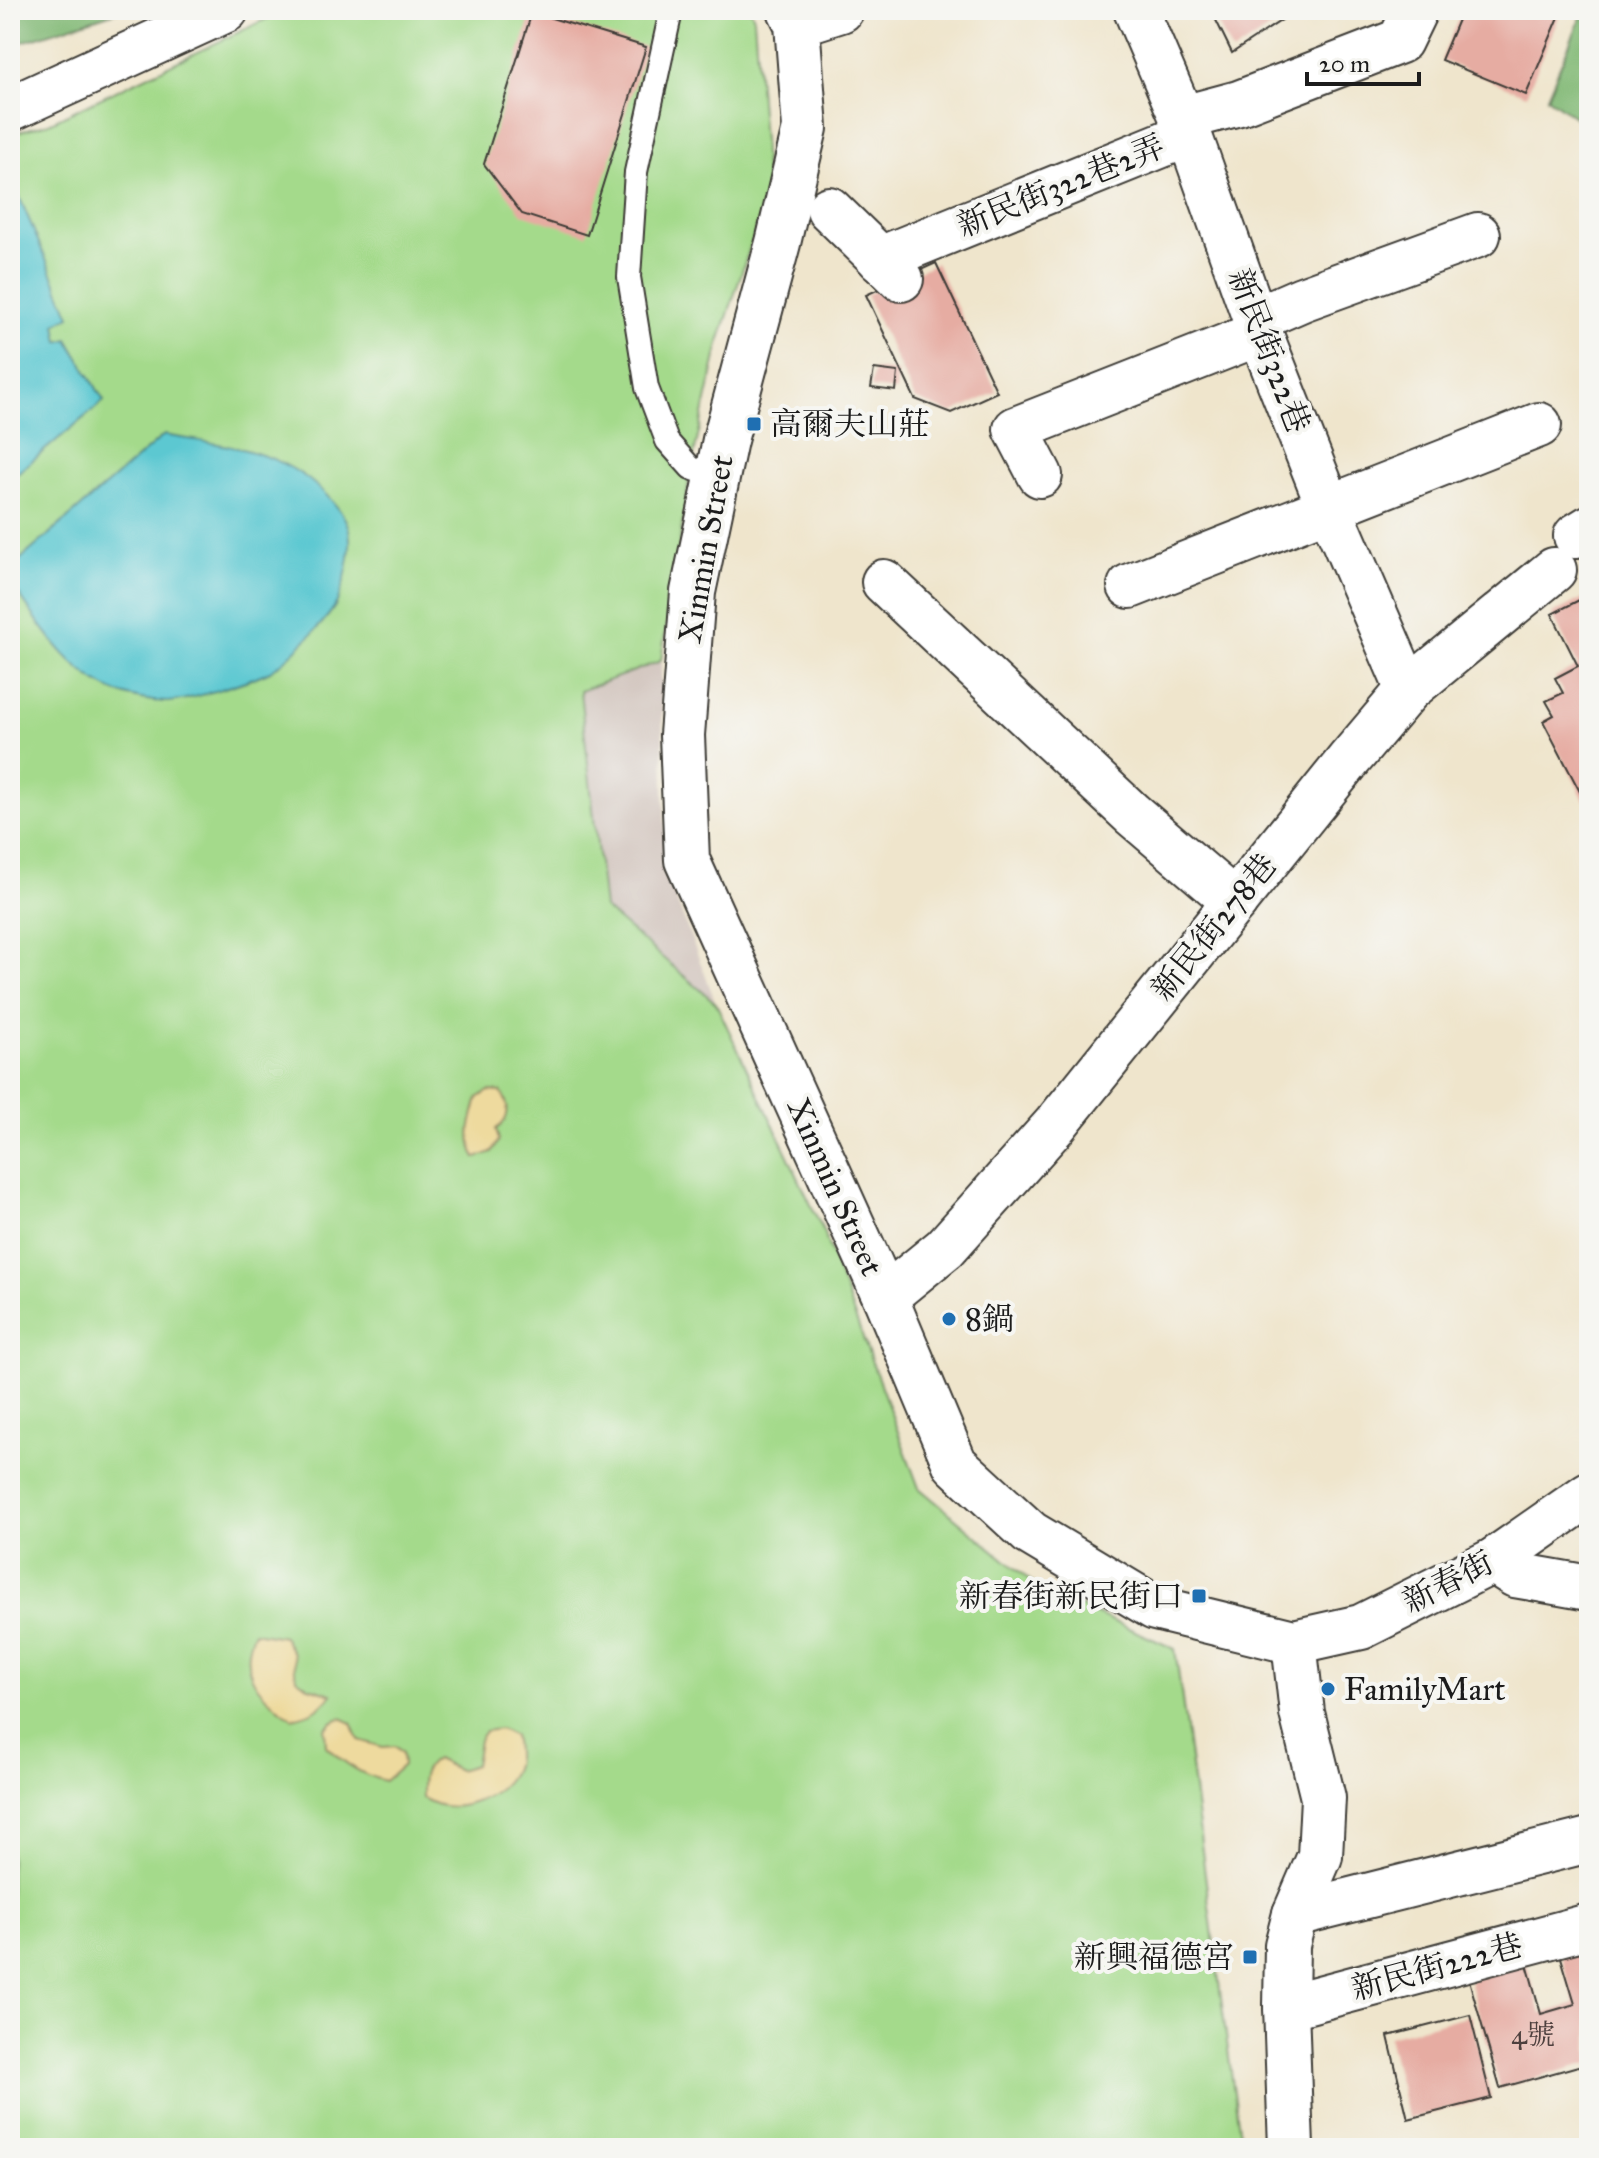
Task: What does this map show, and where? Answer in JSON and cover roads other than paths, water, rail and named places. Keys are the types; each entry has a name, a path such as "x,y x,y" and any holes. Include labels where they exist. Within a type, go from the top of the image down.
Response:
{"street":[{"path":"10,109 226,10"},
{"path":"799,15 841,10"},
{"name":"新民街322巷","path":"1136,10 1186,126 1258,326 1329,507 1408,690"},
{"name":"新民街322巷2弄","path":"829,209 890,269 932,238 1239,103 1400,41 1415,10"},
{"name":"Xinmin Street","path":"799,15 805,128 717,477 693,592 682,735 687,860 885,1297 955,1464 1030,1533 1155,1608 1294,1642"},
{"path":"1040,475 1016,429 1258,326 1302,299 1478,235"},
{"path":"1130,586 1539,425"},
{"name":"新民街278巷","path":"885,1297 945,1248 1055,1125 1408,690 1573,545"},
{"path":"884,582 1132,814 1235,902"},
{"name":"新春街","path":"1294,1642 1361,1627 1493,1561 1589,1494"},
{"path":"1493,1561 1515,1575 1589,1588"},
{"path":"1291,2148 1287,1945 1295,1914 1320,1856 1323,1798 1302,1713 1294,1642"},
{"path":"1295,1914 1589,1840"},
{"name":"新民街222巷","path":"1286,2007 1589,1926"}],"lane":[{"path":"664,10 670,16 636,172 629,277 647,388 667,441 691,468 717,477"}],"water":[{"path":"11,177 70,316 56,324 59,342 68,339 104,401 10,479"},
{"path":"164,435 246,450 293,469 335,504 346,522 350,538 348,566 337,602 317,628 286,659 270,671 249,680 203,695 166,702 118,693 85,674 58,647 13,586 16,563"}],"place":[{"name":"高爾夫山莊","path":"754,424"},
{"name":"8鍋","path":"949,1319"},
{"name":"新春街新民街口","path":"1199,1596"},
{"name":"FamilyMart","path":"1328,1689"},
{"name":"新興福德宮","path":"1250,1957"}]}
